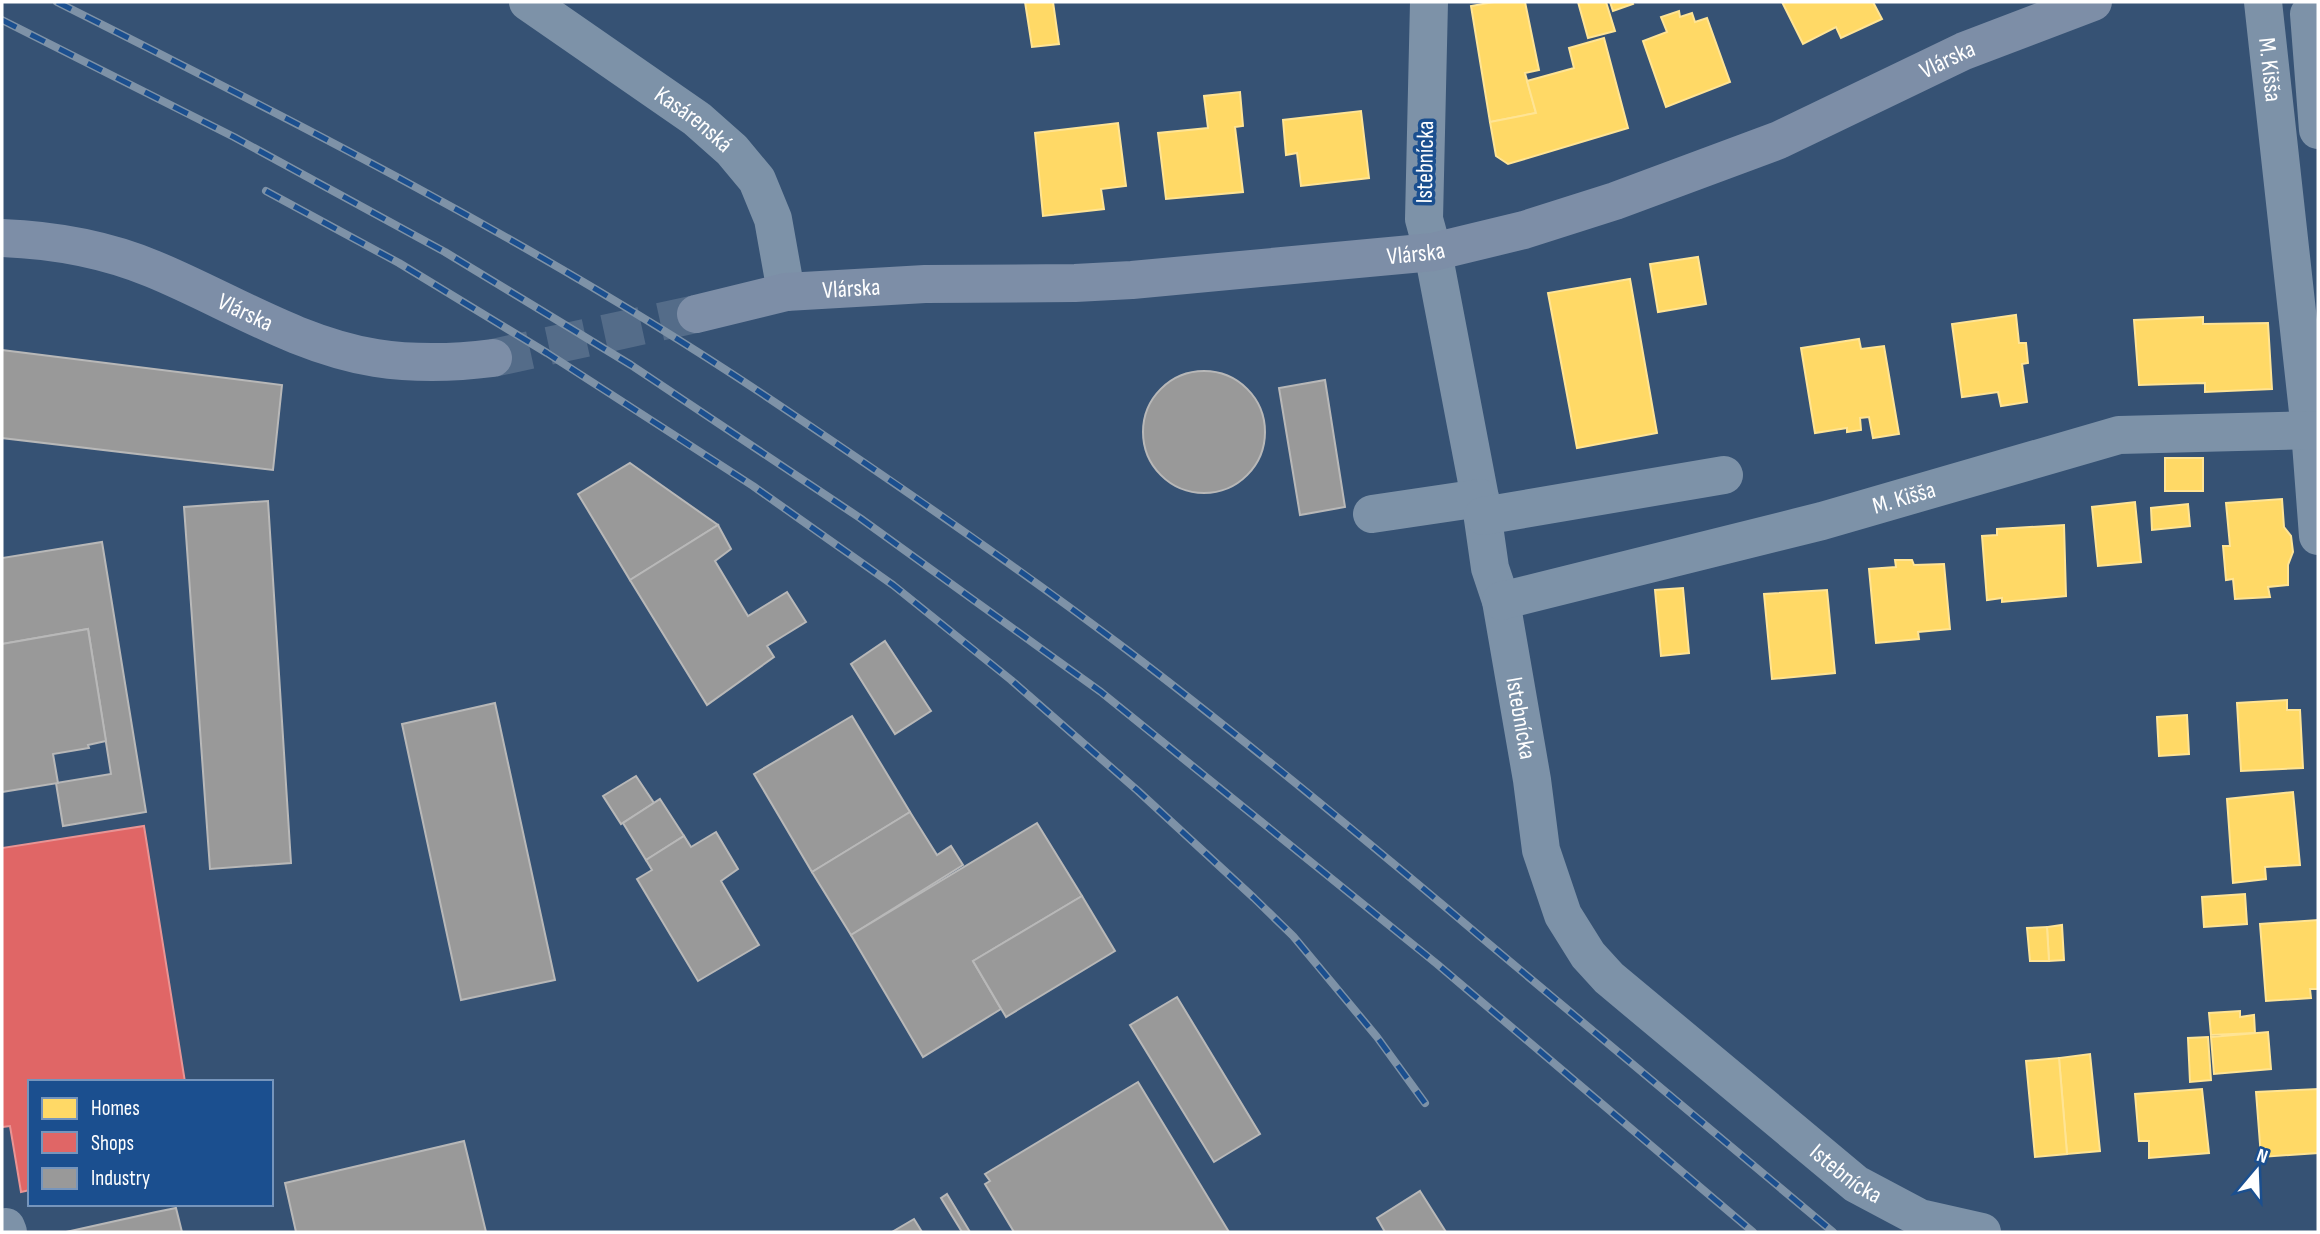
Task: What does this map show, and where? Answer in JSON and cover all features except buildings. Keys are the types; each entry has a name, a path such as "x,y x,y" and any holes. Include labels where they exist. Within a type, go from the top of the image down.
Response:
{"main road":[{"name":"Vlárska","path":"696,314 786,292 925,284 1132,280 1433,252 1524,230 1615,201 1779,140 1964,51 2093,2"},
{"name":"Vlárska","path":"2,239 48,241 114,255 152,268 308,338 364,355 412,362 463,362 493,358"}],"street":[{"name":"Kasárenská","path":"528,2 697,119 732,150 757,180 773,219 786,292"},
{"name":"Istebnícka","path":"1429,2 1424,219 1433,252 1490,568 1501,601 1532,780 1541,850 1563,915 1588,955 1609,978 1856,1184 1920,1218 1982,1232"},
{"name":"M. Kišša","path":"2263,2 2314,430 2318,536"},
{"path":"2318,13 2309,14 2318,130"},
{"path":"2276,124 2318,137"},
{"name":"M. Kišša","path":"1501,601 1822,521 2119,435 2314,430"},
{"path":"1372,514 1481,507 1724,475"}],"tunnel":[{"path":"493,358 696,314"}],"railway":[{"path":"57,2 327,140 590,286 761,393 946,519 1127,650 1262,756 1833,1232"},
{"path":"2,20 234,137 445,252 631,365 860,518 1101,692 1437,964 1753,1232"},
{"path":"266,191 399,263 547,353 753,486 893,585 1011,680 1138,791 1254,898 1293,936 1377,1037 1425,1103"}]}
